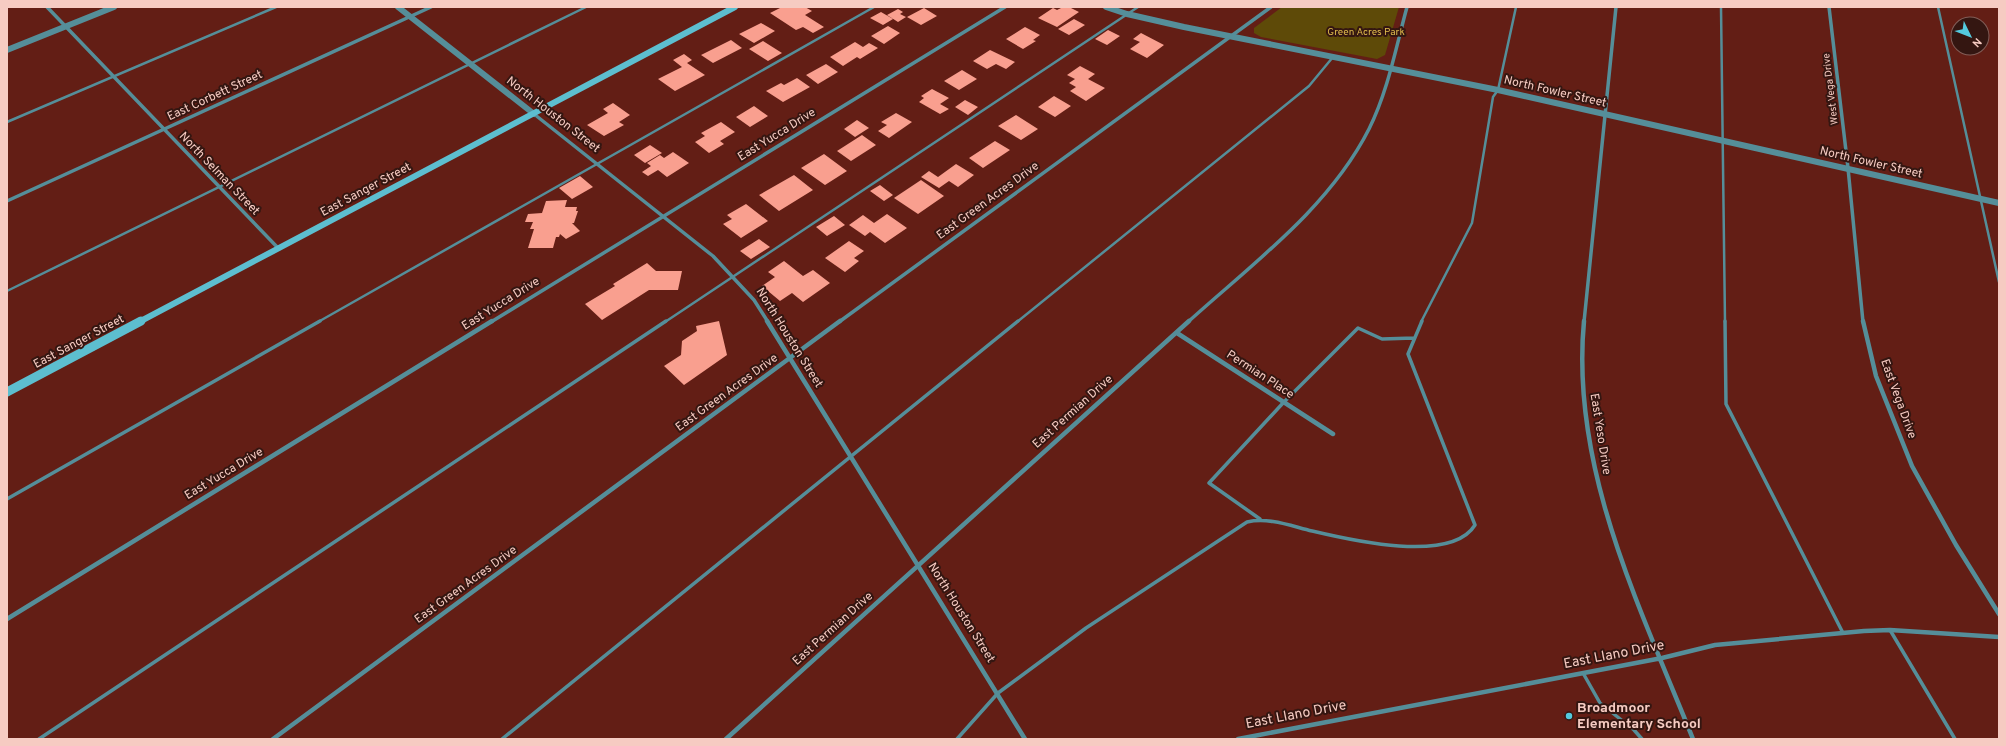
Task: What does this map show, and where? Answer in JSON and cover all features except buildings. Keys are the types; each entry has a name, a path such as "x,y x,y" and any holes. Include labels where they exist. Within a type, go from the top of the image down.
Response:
{"main road":[{"name":"East Sanger Street","path":"7,392 735,7"}],"street":[{"name":"North Selman Street","path":"47,7 279,249"},
{"path":"7,50 114,7"},
{"name":"North Houston Street","path":"398,7 714,256 754,300 1025,739"},
{"name":"East Corbett Street","path":"7,201 431,7"},
{"name":"East Yucca Drive","path":"7,619 1005,7"},
{"name":"North Fowler Street","path":"1106,7 1127,14 1498,90 1999,203"},
{"name":"East Green Acres Drive","path":"273,739 790,360 962,231 1271,7"},
{"name":"East Permian Drive","path":"726,739 1282,238 1337,179 1376,114 1407,7"},
{"name":"East Yeso Drive","path":"1616,7 1584,326 1583,393 1597,481 1623,565 1662,658 1693,739"},
{"name":"West Vega Drive","path":"1829,7 1848,168"},
{"name":"East Vega Drive","path":"1848,168 1864,328 1876,376 1912,466 1956,545 1999,614"},
{"name":"Permian Place","path":"1177,333 1333,434"},
{"name":"East Llano Drive","path":"1238,739 1662,658 1715,645 1890,630 1999,636"}],"lane":[{"path":"7,122 276,7"},
{"path":"7,291 220,188 586,7"},
{"path":"7,499 874,7"},
{"path":"39,739 1138,7"},
{"path":"1414,338 1382,339 1358,328 1283,403 1209,483 1260,519 1356,540 1403,547 1428,547 1467,536 1475,525 1408,354 1414,338 1472,223 1493,97 1498,90 1516,7"},
{"path":"1721,7 1724,141 1726,404 1843,633"},
{"path":"1938,7 1999,282"},
{"path":"502,739 851,455 1309,86 1333,57"},
{"path":"957,739 998,693 1086,628 1247,522 1260,519"},
{"path":"1890,630 1955,739"},
{"path":"1584,673 1600,702 1634,730 1642,739"}],"green space":[{"name":"Green Acres Park","path":"1282,7 1399,7 1385,55 1377,59 1261,37 1254,33 1254,28"}],"place":[{"name":"Broadmoor Elementary School","path":"1569,716"}]}
